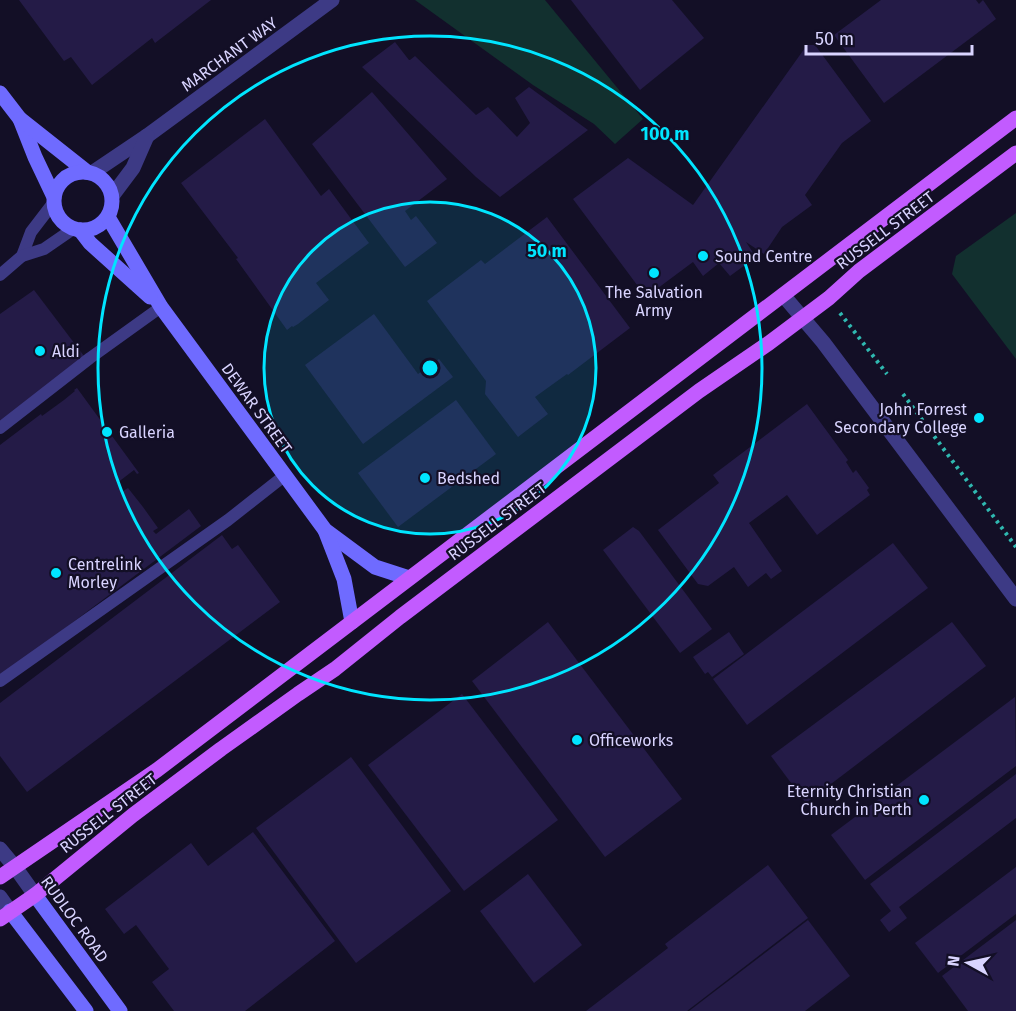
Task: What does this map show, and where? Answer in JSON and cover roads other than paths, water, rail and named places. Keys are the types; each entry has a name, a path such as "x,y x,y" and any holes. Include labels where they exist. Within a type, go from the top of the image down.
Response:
{"main road":[{"name":"RUSSELL STREET","path":"0,877 157,770 1016,118"},
{"name":"RUSSELL STREET","path":"5,915 35,895 133,815 250,728 335,669 400,617 690,398 829,298 859,272 1016,153"},
{"path":"385,597 400,617"}],"street":[{"name":"MARCHANT WAY","path":"90,173 147,136 332,0"},
{"path":"0,93 20,119 105,182 112,196 111,210 108,217 95,228 76,229 66,225 59,218 55,211 54,200 20,119"},
{"path":"112,196 134,168 147,136"},
{"path":"54,200 57,188 70,175 78,172 90,173"},
{"name":"DEWAR STREET","path":"108,217 161,307 325,530 344,579 352,622"},
{"name":"DEWAR STREET","path":"76,229 161,307"},
{"path":"783,296 823,342 1016,599"},
{"name":"DEWAR STREET","path":"325,530 375,567 409,578"},
{"name":"RUDLOC ROAD","path":"0,849 120,1011"},
{"path":"0,897 5,915 86,1011"}],"lane":[{"path":"22,256 31,232 54,200"},
{"path":"0,275 22,256 44,249 76,229"},
{"path":"0,428 90,358 161,307"},
{"path":"0,681 228,520 284,476"}],"place":[{"name":"Sound Centre","path":"703,256"},
{"name":"The Salvation Army","path":"654,273"},
{"name":"Aldi","path":"40,351"},
{"name":"John Forrest Secondary College","path":"979,418"},
{"name":"Galleria","path":"107,432"},
{"name":"Bedshed","path":"425,478"},
{"name":"Centrelink Morley","path":"56,573"},
{"name":"Officeworks","path":"577,740"},
{"name":"Eternity Christian Church in Perth","path":"924,800"}]}
